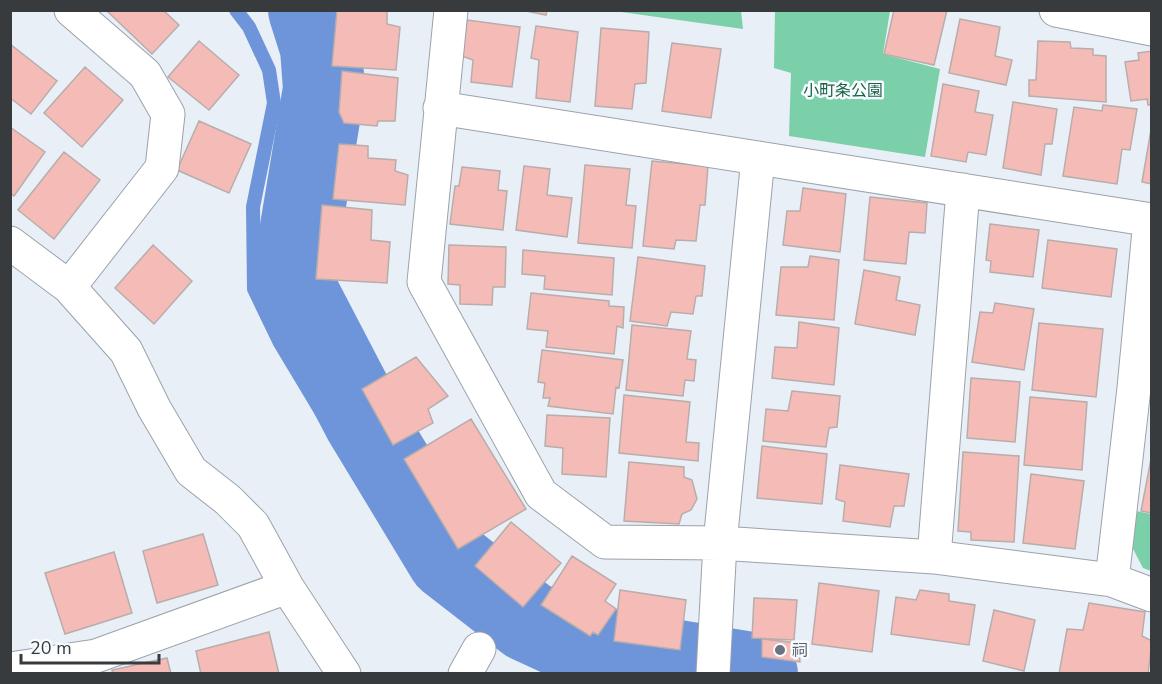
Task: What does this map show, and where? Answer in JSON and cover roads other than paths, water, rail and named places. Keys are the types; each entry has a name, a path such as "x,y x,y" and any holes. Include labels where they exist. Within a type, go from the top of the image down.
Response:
{"street":[{"path":"69,287 162,168 168,114 145,74 71,10"},
{"path":"451,10 424,282 541,494 605,542 720,543 934,557 1112,580 1152,594"},
{"path":"1056,10 1152,29"},
{"path":"440,108 1151,220 1143,390 1112,580"},
{"path":"713,658 720,543 758,158"},
{"path":"934,557 963,190"},
{"path":"10,243 69,287 126,351 154,408 191,471 228,500 253,525 287,587 344,674"},
{"path":"10,669 96,656 287,587"}],"waterway":[{"path":"236,10 249,27 269,70 274,103 253,207 254,289 280,343 408,556 446,598 502,641 587,674"},
{"path":"309,10 321,48 324,89 292,282 364,420 448,559 528,621 580,645 757,674"}],"place":[{"name":"祠","path":"780,650"}],"park label":[{"name":"小町条公園","path":"843,90"}]}
